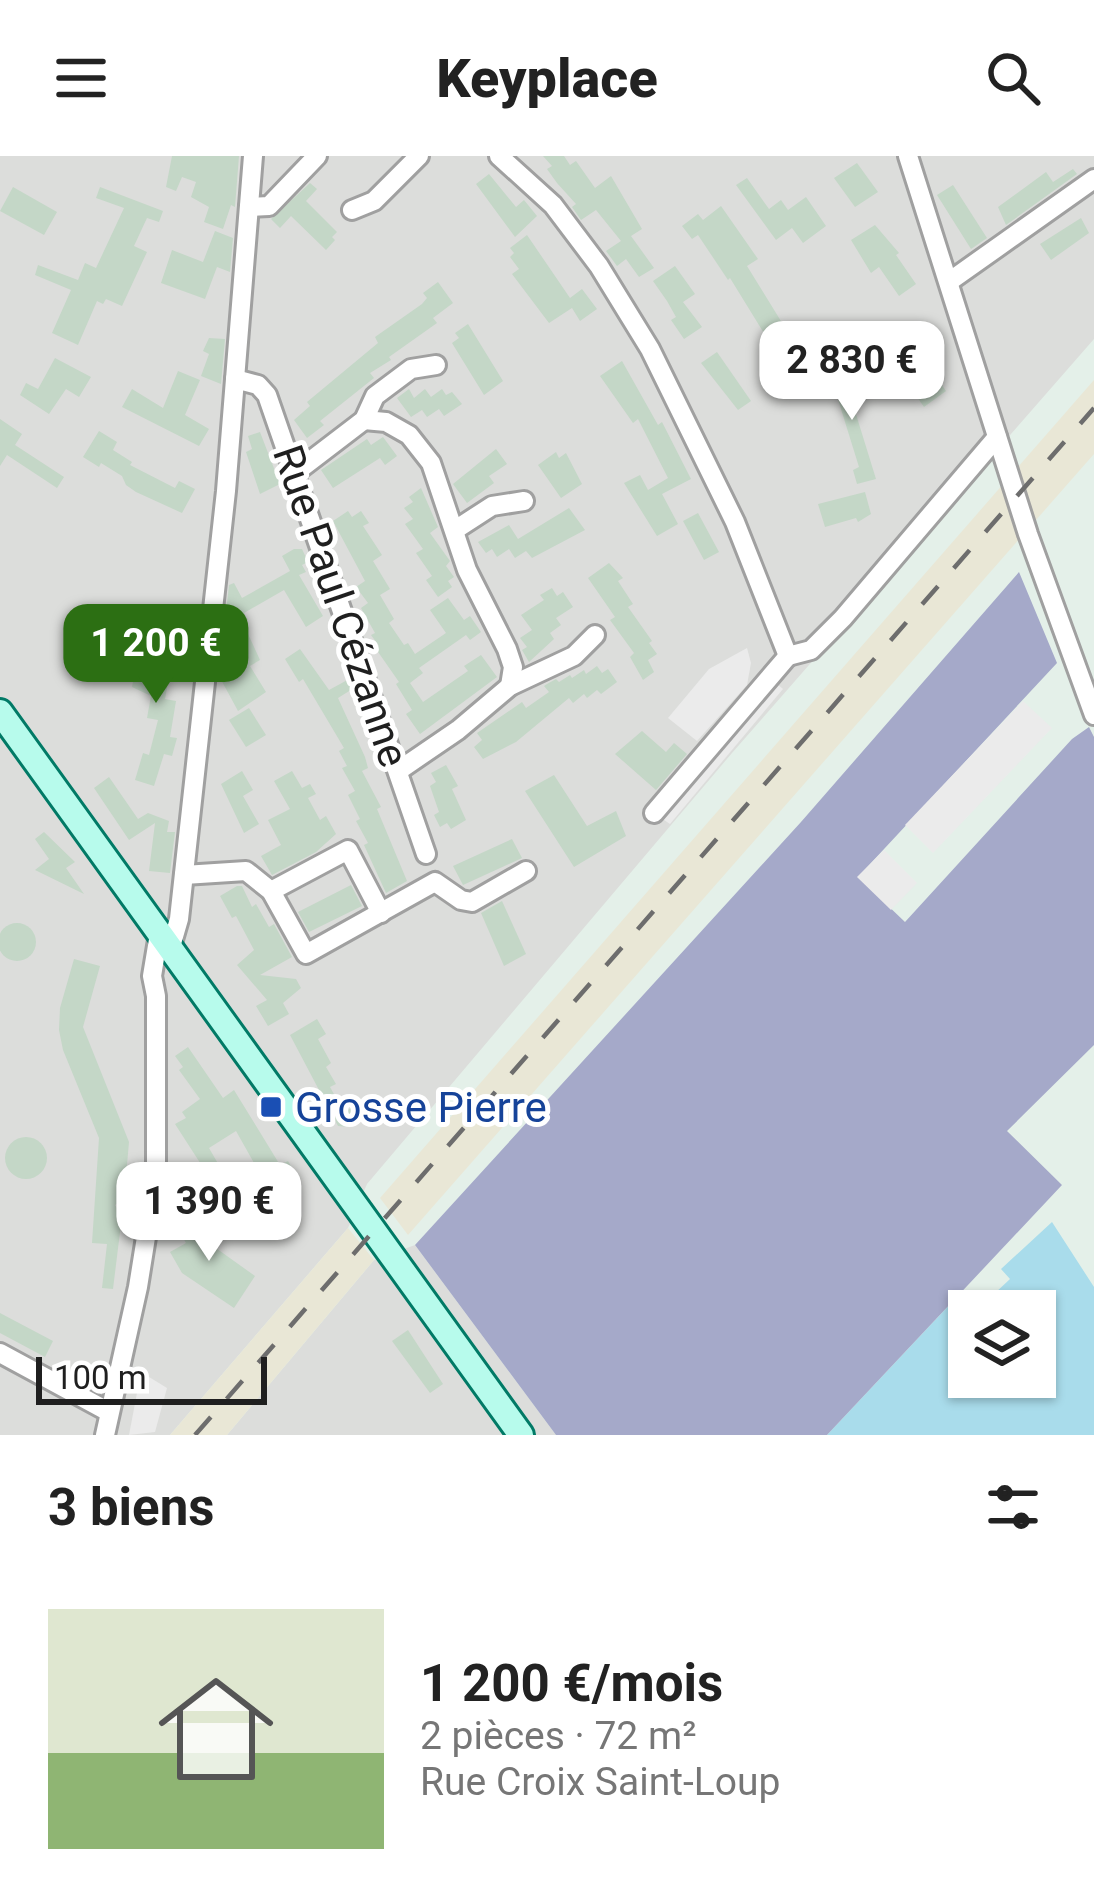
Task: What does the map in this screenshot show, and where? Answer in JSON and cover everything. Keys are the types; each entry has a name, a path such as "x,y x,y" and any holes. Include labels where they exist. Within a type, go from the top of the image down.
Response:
{"main road":[{"path":"0,712 521,1435"}],"street":[{"path":"105,1435 138,1287 156,1175 152,976 179,919 226,491 253,156"},
{"path":"249,208 269,206 317,156"},
{"path":"352,210 374,201 419,156"},
{"path":"499,156 553,205 599,266 650,349 735,522 788,656"},
{"path":"908,156 1028,534 1093,707"},
{"path":"950,281 1094,179"},
{"path":"296,472 364,420 375,396 393,382 411,369 436,364"},
{"name":"Rue Paul Cézanne","path":"235,379 258,385 267,395 433,875"},
{"path":"364,420 386,422 410,435 431,463 467,570 507,649 513,667 510,686"},
{"path":"654,813 788,656 811,650 843,618 998,437"},
{"path":"455,530 492,506 524,501"},
{"path":"398,771 458,730 510,686 574,656 595,635"},
{"path":"271,891 348,850 381,913"},
{"path":"184,875 246,871 271,891 306,954 381,913 433,875 461,900 472,902 526,872"},
{"path":"156,996 188,976"},
{"path":"0,1354 109,1412"}],"shaded area":[{"path":"0,156 1094,156 1094,339 732,753 367,1184 348,1228 170,1435 0,1435"},
{"path":"1094,380 1094,454 408,1235 380,1198"},
{"path":"1019,572 1057,663 858,877 905,922 1072,739 1089,727 1094,737 1094,1045 1007,1131 1062,1185 963,1290 948,1290 948,1306 827,1435 556,1435 415,1245 801,822"},
{"path":"747,648 751,663 747,685 697,741 668,718 709,669"},
{"path":"769,677 783,689 670,824 654,813"},
{"path":"1023,701 1052,728 933,853 905,825"},
{"path":"884,850 917,883 891,910 857,877"},
{"path":"1052,1222 1094,1287 1094,1435 827,1435 948,1306 948,1398 1056,1398 1056,1290 998,1290 1010,1279 1001,1269"},
{"path":"348,1228 374,1260 227,1435 170,1435"},
{"path":"415,1245 556,1435 227,1435 374,1260"},
{"path":"141,1372 167,1388 155,1432 129,1435"}],"building":[{"path":"172,156 239,156 235,207 231,205 223,229 204,222 209,207 191,197 196,182 182,177 176,191 166,187"},
{"path":"543,156 564,156 570,165 576,161 595,188 611,176 642,229 631,236 654,268 639,277 626,259 617,266 606,251 621,241 596,210 581,220 572,207 576,204 547,169 552,166"},
{"path":"857,163 878,192 855,207 834,178"},
{"path":"1073,169 1077,174 1006,225 998,207 1046,172 1053,182"},
{"path":"489,174 516,207 524,200 537,216 515,237 476,184"},
{"path":"747,178 769,209 781,200 788,210 806,197 826,226 803,243 792,228 776,240 736,185"},
{"path":"310,183 317,189 306,201 337,232 326,250 291,216 280,228 271,219"},
{"path":"953,185 987,238 971,249 937,195"},
{"path":"13,187 57,212 44,235 0,211"},
{"path":"100,187 163,211 159,222 147,218 134,246 147,252 122,306 106,299 103,304 97,301 78,345 52,333 71,290 35,275 38,265 78,280 85,263 96,268 124,208 96,198"},
{"path":"721,206 758,259 747,266 784,326 767,338 698,235 692,239 682,226 698,214 703,220"},
{"path":"1081,218 1089,233 1051,260 1040,244"},
{"path":"875,225 899,253 916,284 899,296 879,267 871,273 851,240"},
{"path":"215,231 233,238 230,272 217,267 205,299 161,283 172,250 203,262"},
{"path":"527,235 570,298 582,289 597,309 580,321 572,308 549,323 512,274 519,269 510,248"},
{"path":"675,266 695,294 683,302 702,327 684,339 653,281"},
{"path":"438,282 453,303 433,318 437,323 370,373 374,378 320,421 324,425 307,438 294,420 310,406 307,402 378,343 375,337 422,304 427,298 423,293"},
{"path":"468,324 503,381 484,395 452,343 459,338 455,333"},
{"path":"901,327 946,391 924,407 879,343"},
{"path":"209,338 225,339 221,384 201,376"},
{"path":"717,352 751,401 738,410 701,363"},
{"path":"838,356 876,479 857,484 853,470 859,467 827,364"},
{"path":"55,358 91,377 79,397 66,389 49,414 20,395 26,383 38,389"},
{"path":"622,361 658,425 662,422 691,479 662,494 678,524 657,536 624,483 640,475 648,490 668,478 638,419 633,423 600,376"},
{"path":"178,371 200,380 185,415 209,429 199,446 122,407 132,389 163,408"},
{"path":"409,389 414,398 425,389 431,397 442,389 462,404 444,416 439,409 427,417 422,410 411,417 397,398"},
{"path":"0,419 22,434 15,445 64,477 57,488 7,455 0,466"},
{"path":"99,431 117,442 113,450 130,465 175,488 179,481 195,489 182,513 136,492 122,476 83,457"},
{"path":"260,432 280,484 260,494 246,452 252,449 248,436"},
{"path":"383,437 397,456 385,465 380,458 333,488 321,470 367,439 371,445"},
{"path":"496,449 507,464 489,476 494,483 467,503 453,484"},
{"path":"556,452 559,458 566,453 582,484 561,498 538,465"},
{"path":"421,488 438,527 430,533 450,561 446,566 454,577 448,581 452,587 438,597 426,580 432,576 416,553 423,549 405,524 413,519 404,508"},
{"path":"865,492 871,514 858,522 856,518 825,527 818,504"},
{"path":"569,508 585,530 532,558 526,551 515,558 509,549 497,557 492,549 486,553 478,542 509,525 518,539"},
{"path":"348,511 352,517 361,511 369,523 363,526 382,555 373,561 390,589 380,595 394,619 389,623 404,645 408,643 415,654 446,633 430,610 448,598 464,620 470,616 481,632 470,640 466,635 419,668 423,673 410,683 423,702 468,671 464,666 481,655 497,677 420,734 406,714 412,710 376,649 379,646 371,635 375,633 361,608 368,603 356,587 365,581 333,521"},
{"path":"698,513 719,552 704,560 683,521"},
{"path":"302,549 308,562 302,565 306,572 299,575 323,616 306,627 284,590 244,613 248,620 243,623 260,660 250,666 266,692 238,711 219,676 220,670 247,654 235,633 223,640 229,585 234,583 242,598 290,571 282,556"},
{"path":"609,563 623,578 618,581 633,604 628,607 657,654 648,660 654,672 643,680 630,657 634,653 610,620 615,617 588,578"},
{"path":"552,588 557,596 563,592 573,607 556,618 561,625 550,633 554,639 529,662 520,638 532,630 521,615 544,600 540,595"},
{"path":"150,629 169,632 162,668 169,677 165,699 176,701 170,737 177,738 172,756 164,754 154,786 135,780 143,753 149,755 158,720 147,718 151,696 132,687 137,663 144,665"},
{"path":"300,649 329,690 351,678 354,688 338,698 365,757 368,768 362,771 381,807 377,809 407,881 386,893 348,795 355,791 342,768 347,766 339,751 344,748 303,679 299,682 285,659"},
{"path":"597,666 602,673 608,669 617,682 601,694 597,690 587,698 584,694 573,703 569,698 516,742 483,759 474,747 482,740 477,733 522,702 526,708 549,692 547,684 584,670 586,674"},
{"path":"249,708 266,735 246,747 229,720"},
{"path":"642,731 666,752 674,743 687,754 656,790 615,754"},
{"path":"446,765 458,786 452,789 466,820 451,829 447,823 440,827 434,815 439,812 430,786 436,782 431,773"},
{"path":"242,771 253,790 243,796 259,824 244,833 221,784"},
{"path":"292,771 302,788 310,784 316,794 308,798 320,820 326,816 336,834 316,852 272,875 261,856 281,845 268,820 290,809 274,781"},
{"path":"554,775 587,826 616,811 626,836 574,867 525,791"},
{"path":"109,777 138,819 148,813 169,821 167,832 175,832 170,873 149,871 155,823 129,840 94,788"},
{"path":"44,832 75,862 66,868 84,894 35,870 49,859 35,839"},
{"path":"512,839 522,858 463,885 453,866"},
{"path":"351,885 362,906 309,932 298,912"},
{"path":"242,886 269,927 274,924 292,957 260,975 296,979 301,988 283,1003 289,1014 268,1026 256,1006 267,1000 237,965 254,950 220,896"},
{"path":"502,901 526,954 504,966 481,913"},
{"path":"10,925 24,925 34,935 34,949 24,959 10,959 0,949 0,935"},
{"path":"74,959 100,966 83,1027 129,1142 124,1199 115,1205 122,1216 113,1289 102,1288 107,1244 92,1243 99,1138 59,1030"},
{"path":"317,1019 326,1034 318,1039 331,1063 326,1067 336,1084 330,1087 344,1112 377,1094 387,1109 349,1127 338,1126 290,1035"},
{"path":"188,1047 223,1098 234,1090 280,1165 288,1161 298,1178 277,1191 263,1168 258,1170 236,1131 209,1148 231,1186 218,1192 216,1188 187,1204 176,1184 204,1169 175,1124 200,1099 175,1056"},
{"path":"26,1137 41,1143 47,1158 41,1173 26,1179 11,1173 5,1158 11,1143"},
{"path":"188,1210 199,1236 255,1276 234,1308 182,1273 170,1252 186,1243 172,1219"},
{"path":"0,1313 53,1341 45,1357 0,1333"},
{"path":"408,1330 443,1384 430,1393 392,1341"}],"railway":[{"path":"195,1435 1094,408"}],"place":[{"name":"Grosse Pierre","path":"271,1107"}]}
